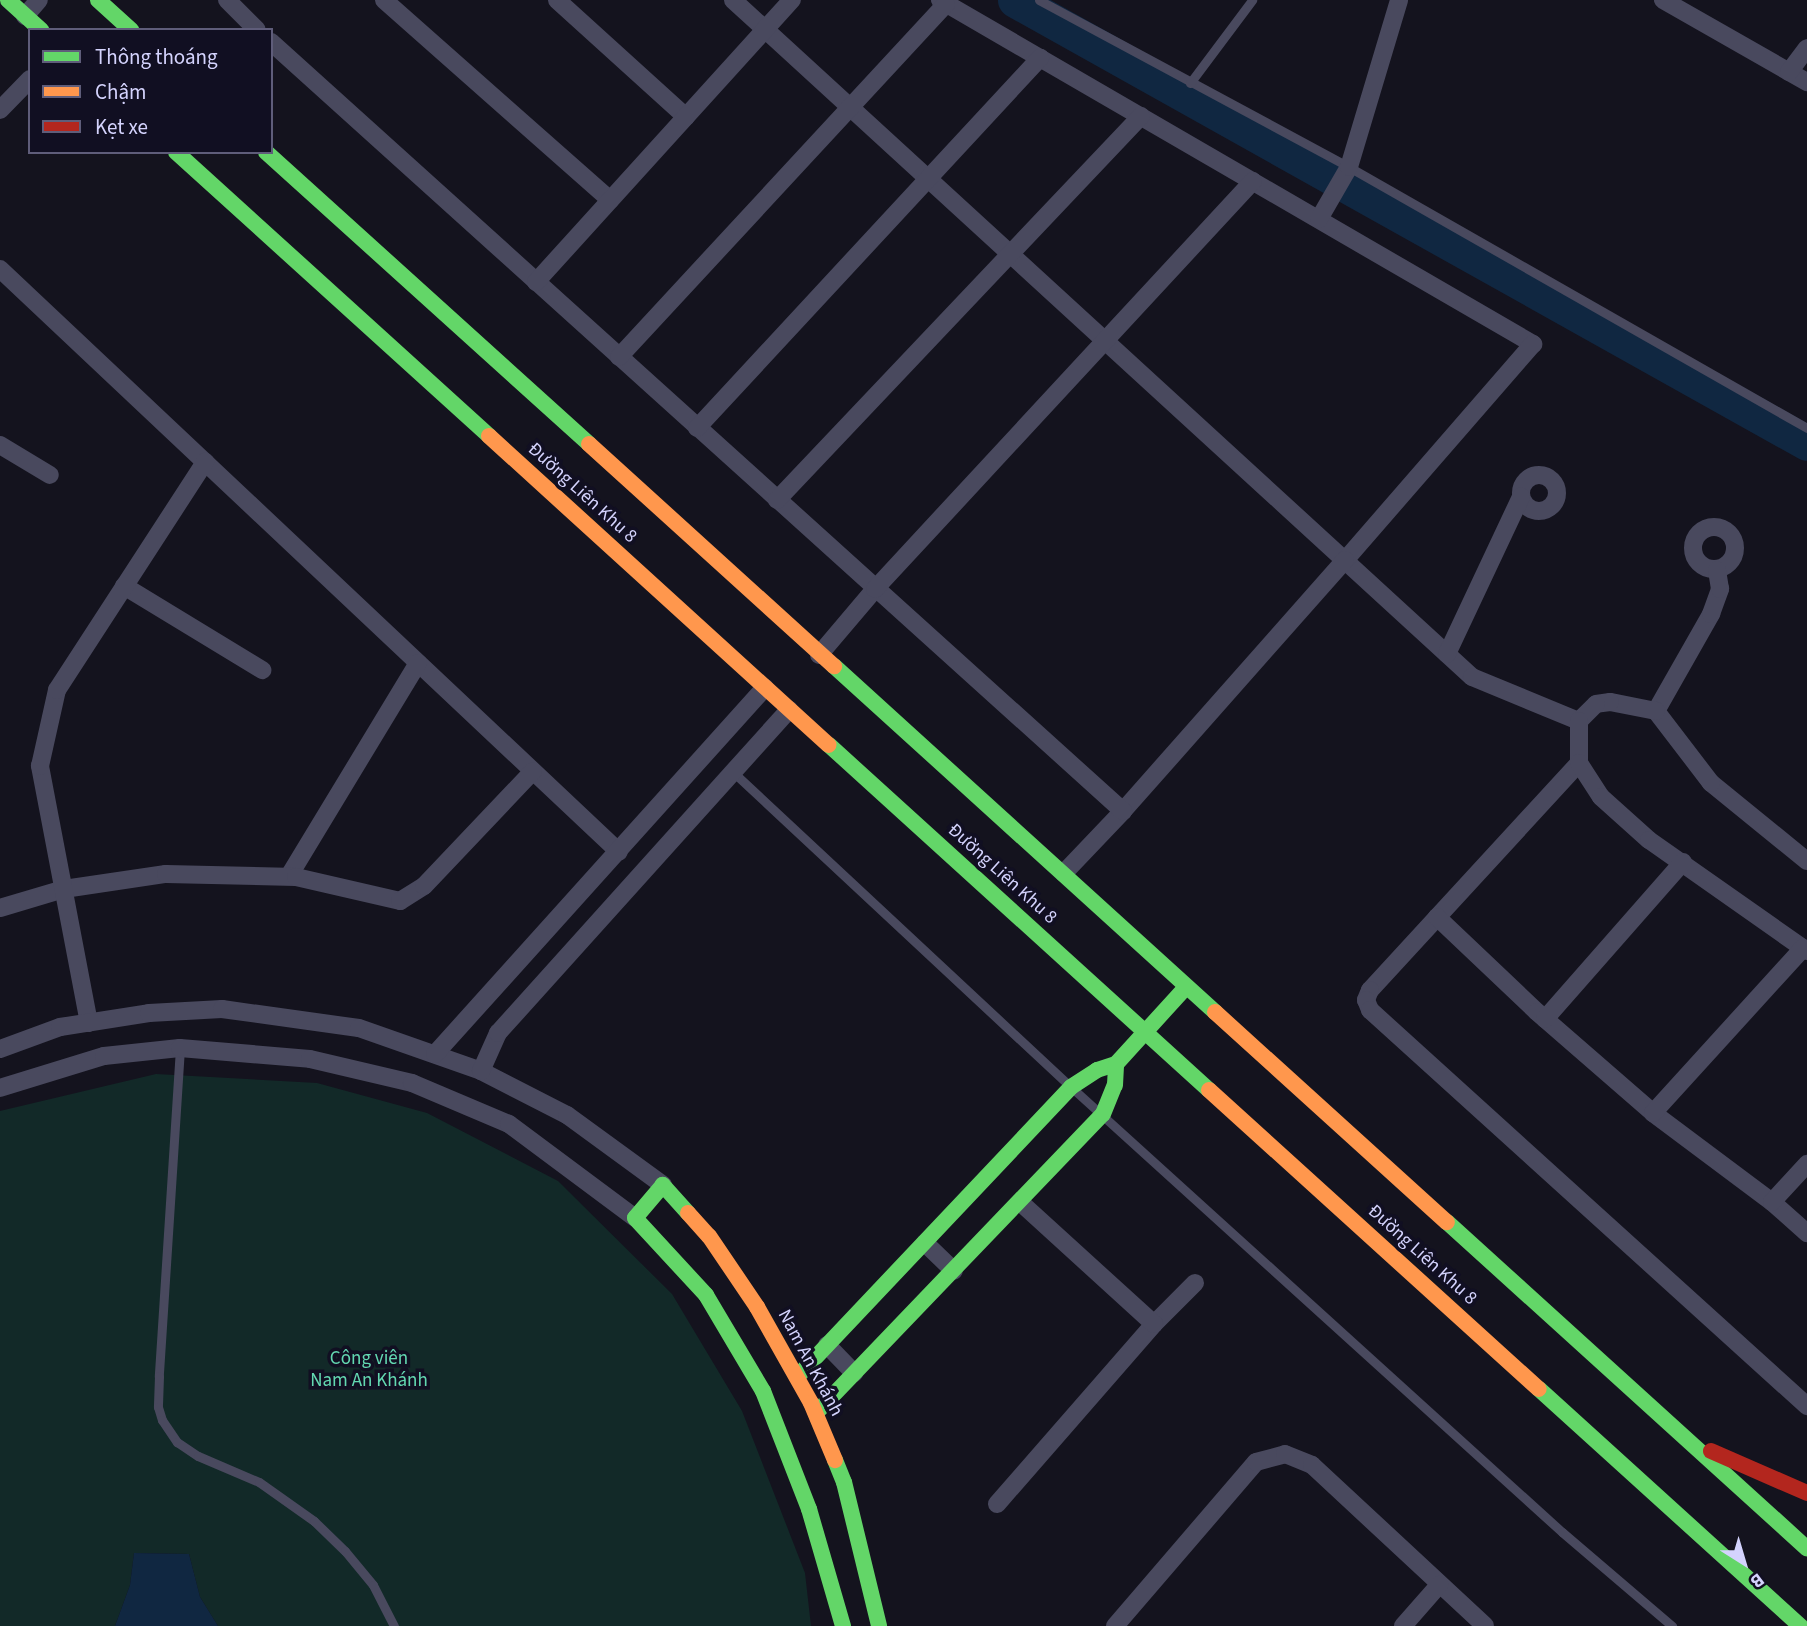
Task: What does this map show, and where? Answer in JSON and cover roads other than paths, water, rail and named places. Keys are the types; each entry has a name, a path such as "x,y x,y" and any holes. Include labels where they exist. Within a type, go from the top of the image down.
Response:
{"street":[{"path":"8,0 39,28"},
{"path":"25,16 39,0"},
{"path":"98,0 129,28"},
{"path":"227,0 255,28"},
{"path":"384,0 610,200"},
{"path":"557,0 686,117"},
{"path":"733,0 1472,677 1579,721"},
{"path":"536,282 792,0"},
{"path":"1319,219 1349,168 1399,0"},
{"path":"1663,0 1807,82"},
{"path":"619,357 852,107 943,2 1533,344 1123,811 1063,873"},
{"path":"273,44 1123,811"},
{"path":"1789,72 1807,48"},
{"path":"697,428 1041,58"},
{"path":"3,103 28,81"},
{"path":"777,500 1140,116"},
{"name":"Đường Liên Khu 8","path":"178,154 1800,1626"},
{"name":"Đường Liên Khu 8","path":"267,154 1807,1548"},
{"path":"819,655 875,589 1253,181"},
{"path":"0,269 619,852"},
{"path":"0,445 50,475"},
{"path":"89,1023 40,766 57,690 205,462"},
{"path":"1447,654 1521,497"},
{"path":"1656,711 1711,614 1720,589 1717,570"},
{"path":"124,586 262,670"},
{"path":"289,876 418,663"},
{"path":"435,1054 765,688"},
{"path":"1653,1112 1805,950 1683,862 1649,841 1601,797 1579,763 1579,721 1595,704 1610,702 1656,711 1711,783 1805,855"},
{"path":"481,1071 498,1032 789,710"},
{"path":"1579,763 1370,990 1366,1000 1370,1010 1807,1406"},
{"path":"0,908 64,889 166,874 289,876 400,901 424,886 533,771"},
{"path":"1545,1019 1683,862"},
{"path":"565,910 588,933"},
{"path":"1437,917 1545,1019 1653,1112 1772,1202 1807,1233"},
{"path":"797,1377 1072,1087 1097,1070 1116,1064 1186,987"},
{"path":"0,1049 60,1027 149,1013 222,1009 359,1028 481,1071 567,1115 663,1185 635,1218"},
{"path":"0,1088 104,1056 180,1048 310,1059 412,1083 509,1124 635,1218 706,1295 763,1391 809,1509 844,1626"},
{"path":"816,1413 1103,1114 1115,1085 1116,1064"},
{"path":"1772,1202 1807,1164"},
{"name":"Nam An Khánh","path":"663,1185 709,1236 757,1307 816,1413 844,1482 879,1626"},
{"path":"1020,1202 1154,1324"},
{"path":"925,1242 954,1271"},
{"path":"997,1504 1154,1324 1195,1283"},
{"path":"827,1345 854,1373"},
{"path":"1691,1443 1807,1493"},
{"path":"1115,1626 1256,1462 1285,1454 1312,1465 1485,1626"},
{"path":"1403,1626 1439,1585"}],"lane":[{"path":"1039,0 1349,168 1807,428"},
{"path":"1190,83 1252,0"},
{"path":"733,772 1072,1087 1562,1532 1672,1626"},
{"path":"180,1048 159,1376 158,1407 162,1420 177,1442 198,1456 259,1482 314,1521 345,1551 373,1585 394,1626"}],"water":[{"path":"134,1553 189,1554 200,1597 218,1626 115,1626 130,1585"}],"waterway":[{"path":"1015,0 1807,443"}],"park label":[{"name":"Công viên Nam An Khánh","path":"369,1370"}]}
